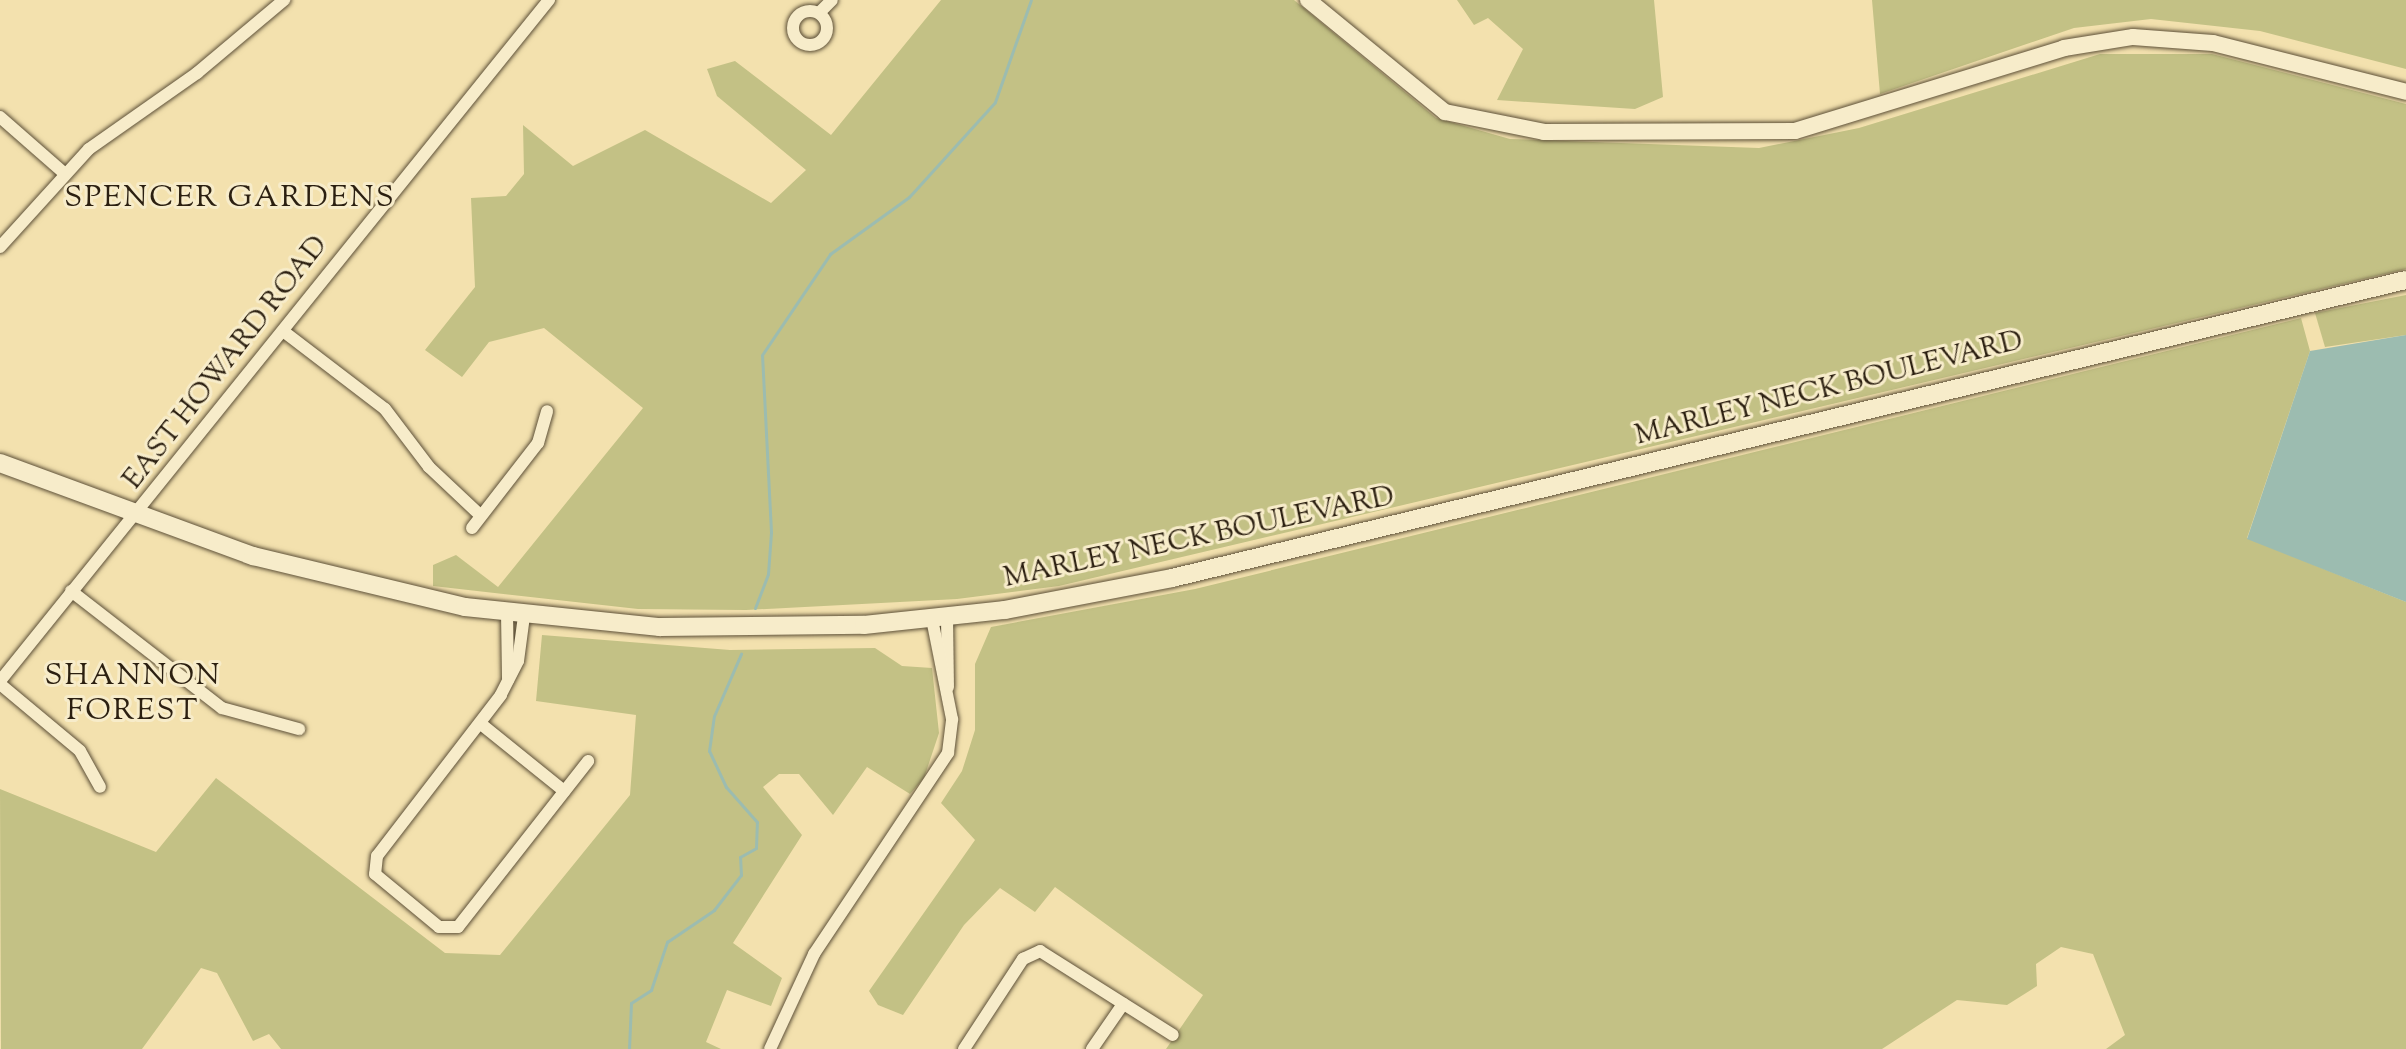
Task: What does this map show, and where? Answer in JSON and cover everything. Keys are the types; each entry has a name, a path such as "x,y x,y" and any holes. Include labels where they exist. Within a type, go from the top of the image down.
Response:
{"main road":[{"name":"MARLEY NECK BOULEVARD","path":"0,463 136,519 338,579 516,615 787,629 940,618 1172,578 2406,280"}],"street":[{"path":"0,247 64,173 284,0"},
{"name":"EAST HOWARD ROAD","path":"0,682 71,591 136,519 549,0"},
{"path":"819,13 832,0"},
{"path":"1308,0 1445,112 1544,132 1795,131 2064,48 2133,37 2213,43 2406,92"},
{"path":"799,6 819,13 826,35 813,45 793,33 799,6"},
{"path":"0,117 64,173"},
{"path":"283,331 385,409 429,467 481,516"},
{"path":"472,528 538,443 547,411"},
{"path":"71,591 222,708 299,729"},
{"path":"516,615 508,680 481,724 377,856 379,880 439,927 458,927 588,761"},
{"path":"770,1049 814,954 942,768 951,736 940,618"},
{"path":"0,682 80,751 100,787"},
{"path":"481,724 564,791"},
{"path":"964,1049 1034,951 1173,1035"},
{"path":"1092,1049 1123,1004"}],"shaded area":[{"path":"941,0 1294,0 1436,118 1510,139 1759,148 1859,128 2100,54 2212,54 2406,104 2406,269 1059,586 957,599 746,610 638,609 433,586 433,565 456,555 498,587 643,408 544,328 489,342 462,377 425,350 475,287 471,198 506,196 524,174 523,125 573,166 645,130 771,203 806,170 717,96 707,69 735,61 831,135"},
{"path":"1457,0 1654,0 1663,97 1635,109 1497,100 1523,49 1488,18 1474,25"},
{"path":"1872,0 2406,0 2406,69 2260,31 2151,19 2074,28 1880,94"},
{"path":"2406,295 2406,335 2325,347 2315,313"},
{"path":"2301,318 2310,351 2247,538 2406,602 2406,1049 2106,1049 2125,1035 2093,954 2061,947 2036,964 2037,986 2007,1005 1957,1000 1882,1049 1166,1049 1203,995 1055,887 1035,912 1000,888 964,925 903,1015 878,1005 869,991 975,840 941,803 962,771 975,730 975,664 991,627 1195,589"},
{"path":"2406,335 2406,602 2247,539 2310,351"},
{"path":"542,635 730,650 875,648 902,666 932,668 939,733 924,778 910,794 867,767 833,815 799,774 779,774 763,787 802,835 733,943 782,978 771,1006 727,990 706,1042 721,1049 281,1049 269,1034 253,1041 217,973 201,968 142,1049 1,1049 0,789 156,852 216,778 445,953 500,955 630,795 636,715 536,701"}],"waterway":[{"path":"755,608 768,574 771,532 762,355 830,254 909,197 995,102 1031,0"},
{"path":"629,1049 631,1003 651,990 667,942 714,910 741,875 740,857 756,848 757,822 726,787 709,751 714,716 741,654"}],"district":[{"name":"SPENCER GARDENS","path":"230,199"},
{"name":"SHANNON FOREST","path":"133,694"}]}
